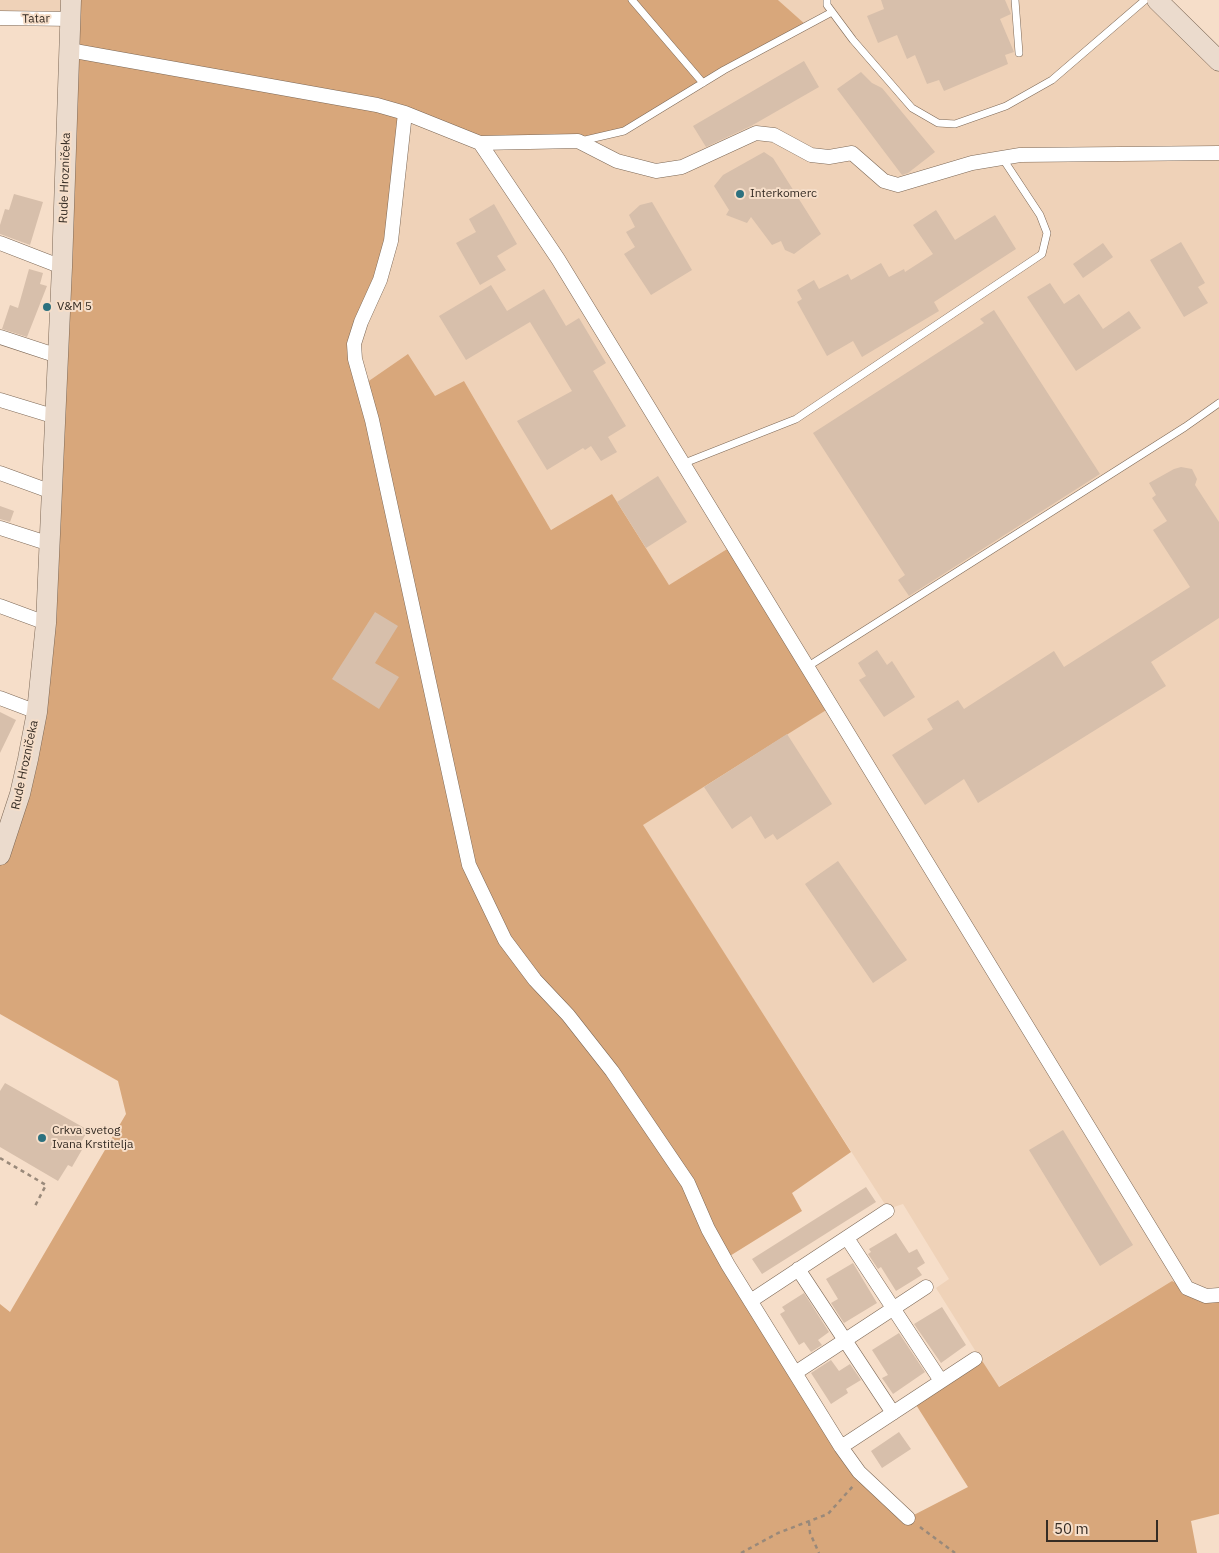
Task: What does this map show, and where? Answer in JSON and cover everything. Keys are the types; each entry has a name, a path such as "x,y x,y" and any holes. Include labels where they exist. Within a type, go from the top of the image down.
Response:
{"street":[{"path":"1157,0 1219,61"},
{"name":"Tatar","path":"0,18 71,9"},
{"name":"Rude Hrozničeka","path":"0,856 7,816 28,760 37,712 46,623 56,417 71,9"},
{"path":"70,50 377,106 405,113 480,143 578,141 617,161 656,171 682,167 756,133 774,135 811,155 829,157 852,153 884,181 898,185 972,163 1020,155 1219,153"},
{"path":"405,113 391,241 380,280 361,322 354,344 355,359 372,420 469,865 505,940 535,980 568,1015 612,1071 688,1183 708,1229 728,1265 752,1300 794,1373 841,1447 859,1472 908,1518"},
{"path":"480,143 558,259 806,668 1187,1288 1206,1296 1219,1295"},
{"path":"0,243 62,267"},
{"path":"0,337 58,356"},
{"path":"0,400 56,417"},
{"path":"0,473 52,492"},
{"path":"0,528 50,544"},
{"path":"0,606 46,623"},
{"name":"Rude Hrozničeka","path":"0,698 37,712"},
{"path":"752,1300 886,1211"},
{"path":"847,1238 892,1310 941,1381"},
{"path":"798,1269 893,1413"},
{"path":"794,1373 926,1287"},
{"path":"841,1447 975,1359"}],"lane":[{"path":"632,0 703,83"},
{"path":"827,0 832,12 881,75 912,108 938,123 955,124 1006,106 1052,80 1145,0"},
{"path":"1015,0 1019,53"},
{"path":"578,141 624,131 703,83 832,12"},
{"path":"682,464 796,418 1042,254 1047,233 1040,215 1003,159"},
{"path":"806,668 1185,427 1219,403"}],"path":[{"path":"0,1158 46,1186 35,1206"},
{"path":"741,1553 778,1533 828,1514 842,1496 852,1488 859,1472"},
{"path":"908,1518 955,1553"},
{"path":"809,1522 810,1533 819,1553"}],"shaded area":[{"path":"0,0 71,0 71,19 0,18"},
{"path":"74,0 778,0 806,25 624,131 578,141 480,143 405,114 391,241 354,344 363,385 408,354 435,396 464,381 551,530 612,494 669,585 732,546 831,707 643,825 851,1152 792,1193 802,1211 725,1259 841,1447 908,1518 968,1487 913,1400 979,1356 999,1387 1172,1281 1206,1296 1219,1295 1219,1514 1191,1521 1197,1553 0,1553 0,1304 10,1312 126,1114 118,1081 0,1014 0,862 31,760"},
{"path":"778,0 1157,0 1219,61 1219,1295 1206,1296 1172,1281 998,1387 936,1288 949,1279 903,1204 888,1209 642,825 830,707 732,546 669,585 612,494 551,530 464,381 435,397 363,385 355,359 405,113 805,25"}],"building":[{"path":"881,0 1005,0 1011,14 1000,19 1014,52 1005,55 1008,64 944,91 939,80 927,84 915,55 907,59 897,35 878,43 867,16 884,9"},
{"path":"804,61 819,87 751,126 706,147 693,126"},
{"path":"861,72 872,83 882,88 935,152 908,173 902,175 837,89"},
{"path":"764,152 773,158 821,234 794,254 785,250 781,241 772,245 751,217 747,223 726,215 729,210 714,186 723,175"},
{"path":"14,194 43,202 30,245 0,234 0,225 5,209 9,210"},
{"path":"652,202 692,270 651,295 624,254 635,247 626,232 635,227 629,215 640,205"},
{"path":"494,204 517,244 497,256 506,270 480,285 456,243 476,232 469,219"},
{"path":"936,210 955,240 995,215 1016,249 934,302 939,311 862,357 853,341 827,356 797,302 802,299 797,290 814,280 819,289 848,274 851,280 881,263 889,277 904,269 905,272 933,254 913,225"},
{"path":"1181,242 1205,283 1198,287 1208,303 1184,317 1150,260"},
{"path":"1103,243 1113,257 1083,278 1073,264"},
{"path":"29,269 43,273 40,284 47,286 27,337 2,329 10,305 18,308"},
{"path":"1050,283 1064,304 1079,294 1103,329 1129,311 1141,328 1076,371 1027,297"},
{"path":"491,285 507,311 544,289 566,326 579,318 606,363 593,371 626,426 608,437 617,452 601,461 591,446 585,450 583,448 547,470 517,421 572,391 530,322 466,360 439,316"},
{"path":"994,310 1100,474 909,596 898,580 905,575 813,433 984,323 980,319"},
{"path":"1181,467 1192,469 1197,479 1195,485 1219,522 1219,618 1151,662 1166,686 978,803 964,779 925,805 892,755 933,729 927,719 958,700 964,709 1054,651 1064,667 1190,587 1153,530 1167,521 1152,498 1156,495 1149,483"},
{"path":"658,476 687,522 646,548 617,502"},
{"path":"0,506 14,511 10,522 0,519"},
{"path":"375,612 398,626 375,663 399,677 379,709 332,679"},
{"path":"877,650 887,665 892,661 915,697 884,717 859,680 866,676 858,663"},
{"path":"0,712 16,720 0,753"},
{"path":"787,734 832,804 777,840 773,834 765,839 751,816 732,829 704,787"},
{"path":"838,861 907,960 873,983 805,884"},
{"name":"Crkva svetog Ivana Krstitelja","path":"5,1083 88,1130 79,1146 83,1148 72,1167 68,1165 58,1181 0,1147 0,1091"},
{"path":"1063,1130 1133,1245 1100,1266 1029,1150"},
{"path":"866,1187 876,1202 762,1274 752,1259"},
{"path":"896,1233 909,1253 917,1249 925,1263 917,1268 922,1275 896,1291 881,1267 878,1269 868,1254 871,1252 869,1249"},
{"path":"853,1263 877,1303 844,1323 831,1303 838,1299 826,1279"},
{"path":"804,1293 829,1332 818,1340 822,1345 811,1352 804,1342 799,1345 780,1314 785,1311 782,1307"},
{"path":"942,1307 966,1345 941,1363 914,1324"},
{"path":"899,1333 925,1372 893,1394 882,1378 888,1375 872,1350"},
{"path":"831,1360 839,1371 850,1364 861,1380 846,1389 848,1393 831,1404 811,1373"},
{"path":"899,1432 911,1449 882,1468 871,1451"}],"place":[{"name":"Interkomerc","path":"740,194"},
{"name":"V&M 5","path":"47,307"},
{"name":"Crkva svetog Ivana Krstitelja","path":"42,1138"}]}
